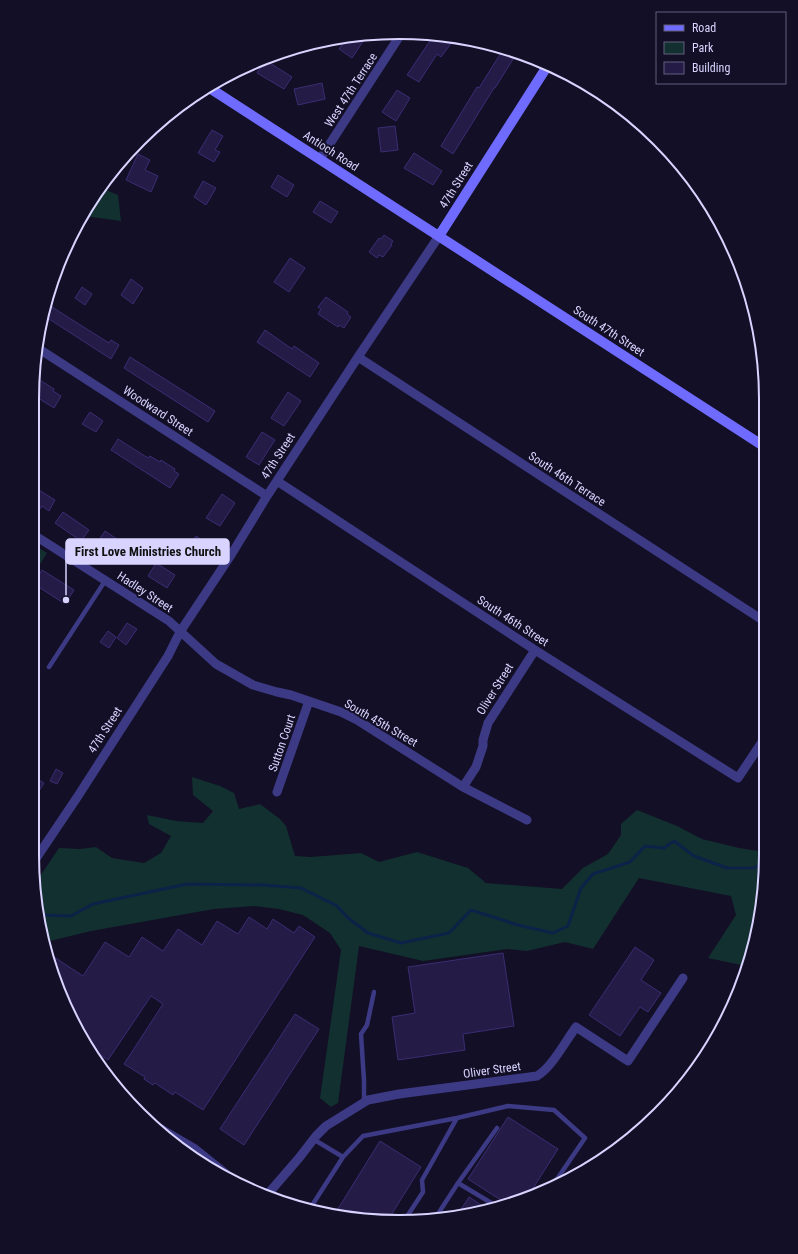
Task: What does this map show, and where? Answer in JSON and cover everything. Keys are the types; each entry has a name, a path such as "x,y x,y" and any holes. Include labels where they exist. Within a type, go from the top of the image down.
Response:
{"main road":[{"name":"47th Street","path":"439,236 545,70"},
{"name":"Antioch Road","path":"214,91 439,236"},
{"name":"South 47th Street","path":"439,236 759,443"}],"street":[{"name":"West 47th Terrace","path":"320,159 396,39"},
{"name":"47th Street","path":"39,854 168,656 180,632 223,568 277,481 439,236"},
{"name":"Woodward Street","path":"42,351 268,496"},
{"name":"South 46th Terrace","path":"358,357 759,618"},
{"name":"South 46th Street","path":"277,481 535,650 738,778 759,746"},
{"name":"Hadley Street","path":"39,538 169,621 180,632"},
{"name":"South 45th Street","path":"180,632 216,664 253,685 341,712 357,720 463,787 527,820"},
{"name":"Oliver Street","path":"463,787 476,766 484,746 483,740 488,723 535,650"},
{"name":"Sutton Court","path":"277,792 309,701"},
{"name":"Oliver Street","path":"270,1191 313,1139 326,1126 368,1100 399,1094 537,1076 550,1064 576,1027 628,1061 683,978"},
{"path":"179,1140 207,1159"}],"lane":[{"path":"49,667 106,581"},
{"path":"364,1103 361,1034 367,1025 374,992"},
{"path":"313,1204 343,1157 363,1136 457,1118 508,1106 554,1110 585,1138 558,1178"},
{"path":"408,1215 423,1192 422,1180 457,1118"},
{"path":"439,1213 497,1128"},
{"path":"313,1139 343,1157"},
{"path":"458,1183 491,1203"}],"green space":[{"path":"106,190 118,195 121,221 89,217"},
{"path":"39,548 47,553 39,566"},
{"path":"192,777 220,786 234,793 239,809 260,804 280,819 286,826 295,856 311,857 361,853 379,862 417,852 468,868 486,883 562,889 583,868 608,854 621,835 621,824 637,810 677,826 702,839 739,848 759,851 756,902 747,948 742,965 708,958 736,915 731,896 639,878 593,949 565,942 527,951 507,949 423,961 359,946 338,1103 331,1107 320,1098 341,950 330,933 303,915 279,909 254,906 214,909 91,931 50,941 42,902 40,876 59,848 80,849 96,847 112,858 144,863 161,853 171,836 149,824 147,815 176,821 203,823 213,811 193,795"}],"building":[{"path":"363,41 352,58 339,49 343,44"},
{"path":"430,41 451,43 441,57 437,54 419,82 407,75"},
{"path":"501,54 514,58 453,154 441,146 477,87 479,88"},
{"path":"270,63 292,77 284,89 257,73 261,66"},
{"path":"322,83 325,99 298,105 294,89"},
{"path":"397,90 410,98 396,121 382,112"},
{"path":"395,126 398,150 381,152 378,128"},
{"path":"212,130 223,136 215,150 220,152 214,162 198,153"},
{"path":"414,153 442,171 433,185 404,168"},
{"path":"138,154 150,160 145,170 158,176 151,192 126,180"},
{"path":"278,175 294,185 287,197 271,187"},
{"path":"203,181 216,188 206,205 194,197"},
{"path":"320,201 338,212 331,223 313,212"},
{"path":"384,235 393,241 391,244 392,245 383,257 379,255 377,258 369,252 379,238 381,239"},
{"path":"290,258 305,268 289,292 274,282"},
{"path":"131,279 143,288 133,304 121,295"},
{"path":"82,287 92,294 85,305 75,298"},
{"path":"326,297 348,312 347,314 351,317 344,328 339,325 338,327 318,314 321,309 318,307"},
{"path":"51,306 109,343 111,340 119,345 111,359 49,319 48,321"},
{"path":"265,330 292,349 294,346 319,363 310,377 257,342"},
{"path":"130,357 215,411 208,422 124,368"},
{"path":"40,380 54,389 53,391 61,396 54,408 39,399"},
{"path":"288,392 301,401 284,426 271,418"},
{"path":"90,412 103,421 96,432 82,424"},
{"path":"262,432 275,440 259,465 246,457"},
{"path":"118,439 148,458 150,456 160,462 161,460 175,469 174,471 179,474 170,488 111,450"},
{"path":"39,490 55,500 49,511 42,506 40,509"},
{"path":"222,494 235,503 220,526 206,518"},
{"path":"63,512 89,530 81,541 55,523"},
{"path":"105,531 130,548 122,560 97,543"},
{"path":"196,536 208,544 194,564 182,556"},
{"path":"156,563 175,575 167,588 148,576"},
{"path":"42,570 74,590 65,604 39,587 39,575"},
{"path":"127,623 137,629 126,645 117,638"},
{"path":"108,631 116,637 109,648 100,642"},
{"path":"56,769 63,773 57,784 50,781"},
{"path":"39,780 44,783 39,791"},
{"path":"249,917 267,929 273,919 294,933 299,926 315,937 203,1110 175,1092 173,1095 155,1083 153,1085 144,1079 145,1077 124,1064 163,1004 151,996 108,1060 99,1054 87,1035 66,993 54,957 83,976 105,942 129,957 142,937 163,951 178,929 202,945 217,921 238,934"},
{"path":"635,947 654,960 641,980 661,993 648,1012 640,1007 620,1036 589,1015"},
{"path":"503,953 514,1026 463,1034 465,1050 398,1060 392,1017 415,1013 408,967"},
{"path":"295,1014 319,1029 244,1145 220,1129"},
{"path":"508,1117 558,1149 532,1190 515,1196 501,1200 468,1179"},
{"path":"380,1141 421,1167 391,1215 338,1209"},
{"path":"469,1197 482,1205 469,1208 461,1209"}],"waterway":[{"path":"44,915 71,916 93,904 187,884 264,885 301,888 337,906 347,917 368,933 401,943 449,933 471,910 518,925 553,933 568,926 581,888 593,874 630,862 645,846 664,848 674,841 694,856 727,868 754,868 759,865"}],"place":[{"name":"First Love Ministries Church","path":"66,600"}]}
